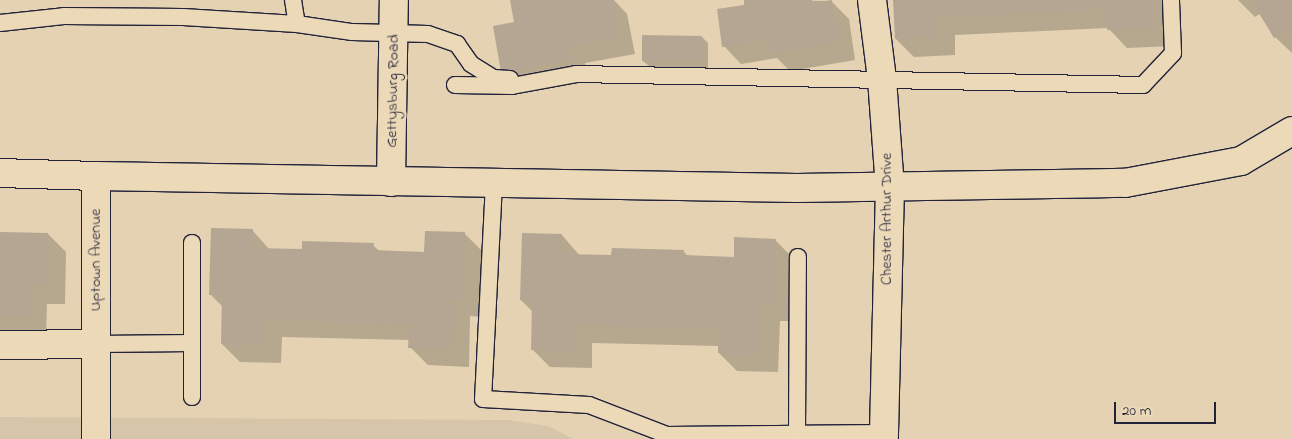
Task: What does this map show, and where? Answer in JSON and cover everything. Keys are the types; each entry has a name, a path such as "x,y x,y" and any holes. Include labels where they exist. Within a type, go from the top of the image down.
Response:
{"street":[{"name":"Gettysburg Road","path":"391,182 394,0"},
{"name":"Chester Arthur Drive","path":"872,0 882,79 890,187 884,436"},
{"path":"0,174 391,182 890,187 1125,183 1241,161 1292,130"},
{"name":"Uptown Avenue","path":"96,176 96,439"},
{"path":"0,345 96,344"}],"lane":[{"path":"293,0 297,24"},
{"path":"455,86 500,86 576,74 1143,85 1173,53 1171,0"},
{"path":"0,23 64,16 182,17 297,24 352,32 428,34 457,44 471,64 493,78 541,80"},
{"path":"494,183 483,399 589,405 667,435 797,432 884,436"},
{"path":"192,243 192,397"},
{"path":"797,432 798,257"},
{"path":"96,344 192,343"}],"shaded area":[{"path":"0,417 508,420 548,426 573,439 0,439"}],"building":[{"path":"510,0 611,0 618,36 568,45 571,59 501,72 493,26 514,22"},
{"path":"744,0 812,0 812,3 832,0 838,43 771,53 768,39 722,47 717,9 744,5"},
{"path":"893,0 1153,0 1155,28 1107,30 1106,9 937,18 938,37 895,39"},
{"path":"1251,0 1292,0 1292,27 1274,38"},
{"path":"642,35 702,36 702,62 642,61"},
{"path":"211,228 253,229 252,248 302,249 302,241 374,243 373,250 424,252 425,231 465,232 464,299 453,299 451,349 408,348 409,324 264,320 264,346 221,344 222,295 209,295"},
{"path":"0,232 48,233 47,286 29,286 29,318 0,317"},
{"path":"522,233 562,234 562,254 611,255 612,248 684,250 684,255 734,257 734,237 776,239 774,304 762,303 761,355 718,353 718,329 575,325 574,351 531,350 532,301 520,300"}]}
